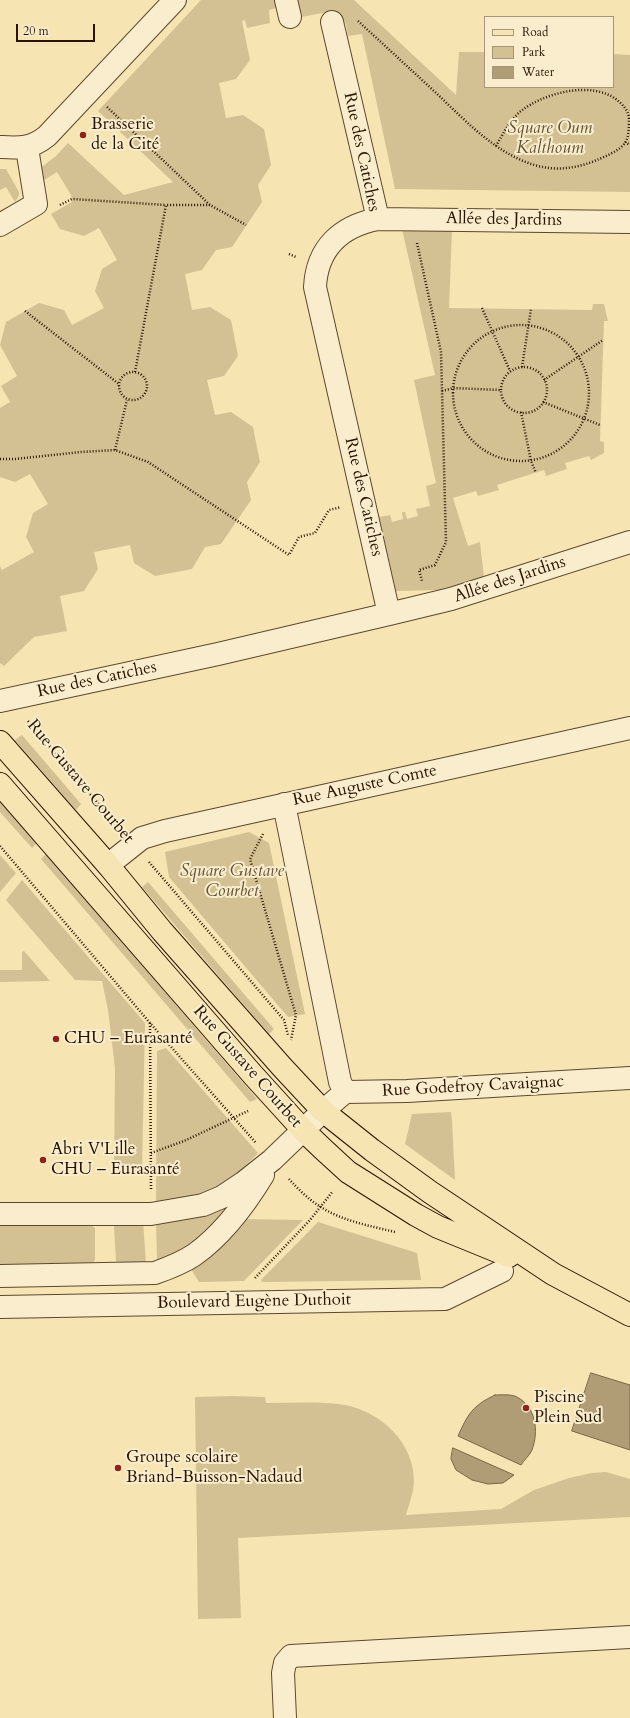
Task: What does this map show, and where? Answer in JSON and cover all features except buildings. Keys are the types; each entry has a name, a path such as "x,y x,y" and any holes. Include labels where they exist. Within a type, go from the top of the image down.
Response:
{"main road":[{"name":"Rue Gustave Courbet","path":"0,742 108,865 203,978 291,1078 323,1111 366,1146 430,1192 553,1274 630,1316"},
{"name":"Rue Gustave Courbet","path":"0,784 252,1075 303,1130 348,1172 416,1216 438,1227 553,1274"}],"street":[{"path":"0,147 27,148 39,143 91,91 175,0"},
{"name":"Rue des Catiches","path":"5,700 218,654 390,614 363,502 317,294 316,275 325,252 337,237 347,229 361,222 378,219 332,22"},
{"path":"0,224 36,204 27,148"},
{"name":"Allée des Jardins","path":"378,219 630,222"},
{"name":"Allée des Jardins","path":"390,614 428,606 630,542"},
{"name":"Rue Auguste Comte","path":"108,865 142,838 165,831 630,728"},
{"path":"284,804 340,1082 345,1092 323,1111"},
{"name":"Rue Godefroy Cavaignac","path":"345,1092 407,1091 630,1078"},
{"name":"Boulevard Eugène Duthoit","path":"0,1214 151,1214 204,1205 222,1197 243,1183 272,1160 323,1111"},
{"name":"Boulevard Eugène Duthoit","path":"0,1276 155,1273 175,1266 195,1255 214,1237 252,1193 272,1160"},
{"name":"Boulevard Eugène Duthoit","path":"0,1307 445,1299 502,1271"},
{"path":"285,1718 283,1673 285,1663 291,1656 630,1637"}],"path":[{"path":"353,16 472,127 496,146 523,161 554,169 581,167 610,154 625,142 630,127 629,113 622,103 610,94 594,91 569,91 543,98 520,112 508,126 496,146"},
{"path":"91,91 210,205 246,225"},
{"path":"625,142 630,145"},
{"path":"36,204 42,215 72,198 166,205 210,205"},
{"path":"135,372 166,205"},
{"path":"413,219 441,352 446,542 435,565 419,570 428,606"},
{"path":"482,308 510,371"},
{"path":"522,367 531,309"},
{"path":"25,311 119,384"},
{"path":"512,324 534,325 554,332 571,345 583,363 590,383 589,405 585,418 582,425 569,442 552,454 531,461 510,460 489,453 472,440 460,423 453,402 453,388 461,360 474,343 491,331 512,324"},
{"path":"544,380 603,340"},
{"path":"522,367 535,370 544,380 546,395 543,402 534,410 521,412 509,407 505,402 501,390 505,376 510,371 522,367"},
{"path":"135,372 140,374 146,381 147,390 141,398 132,401 127,400 120,393 119,384 123,376 135,372"},
{"path":"442,391 453,388 501,390"},
{"path":"115,450 127,400"},
{"path":"543,402 600,425"},
{"path":"521,412 531,461 536,473"},
{"path":"0,459 115,450 148,462 289,555 299,537 315,533 328,510 363,502"},
{"name":"Rue Gustave Courbet","path":"5,700 92,795 133,845 158,871 284,1020 290,1045 296,1016 250,858 260,839 284,804"},
{"path":"0,846 150,1023 296,1186 321,1207 361,1223 396,1232"},
{"path":"150,1023 151,1214"},
{"path":"151,1153 184,1141 248,1111"},
{"path":"231,1303 310,1220 335,1188"}],"green space":[{"path":"201,0 275,0 277,8 269,10 270,23 247,28 245,20 242,21 250,60 236,79 219,83 226,118 243,115 264,129 271,165 258,185 262,202 232,247 216,250 202,270 185,274 192,310 210,307 231,320 238,356 224,376 207,380 215,415 231,412 253,427 260,462 247,482 251,500 221,544 205,547 192,569 155,576 134,563 130,545 94,552 98,569 84,591 60,596 67,631 34,637 4,666 0,663 0,566 2,570 34,552 26,537 33,513 48,504 30,474 15,482 0,477 0,408 10,402 1,386 17,376 0,345 6,322 39,303 64,310 72,325 104,308 95,291 102,269 117,260 99,228 84,236 60,229 51,214 72,202 71,195 57,172 41,182 39,169 56,156 68,143 124,195 173,182 98,111"},
{"name":"Square Oum Kalthoum","path":"292,0 354,0 456,95 459,52 484,52 484,88 614,88 614,54 630,55 630,192 395,189 362,34 348,36 346,24 333,11 296,18"},
{"path":"0,169 6,169 19,192 15,202 6,187 0,190"},
{"path":"402,229 452,229 449,308 592,310 593,304 604,304 608,321 604,321 600,441 604,442 604,453 591,460 589,456 565,463 567,469 546,476 544,470 497,485 499,490 478,496 476,491 453,498 468,546 480,542 484,577 441,590 396,591 379,517 390,515 392,522 403,519 402,512 405,512 407,519 418,516 416,509 430,506 426,486 436,483 414,380 435,375"},
{"path":"22,735 81,804 76,810 15,740"},
{"path":"0,801 37,843 32,848 0,812"},
{"name":"Square Gustave Courbet","path":"249,832 269,843 305,1014 288,1017 169,877 165,852"},
{"path":"46,854 257,1099 250,1102 41,859"},
{"path":"0,855 16,873 0,892"},
{"path":"22,880 145,1023 142,1172 114,1173 115,1068 108,1010 102,981 75,980 6,900"},
{"path":"148,882 274,1029 269,1034 142,887"},
{"path":"24,951 50,981 0,982 0,970 22,970 22,952"},
{"path":"166,1048 258,1153 232,1178 209,1193 190,1199 156,1206 157,1051"},
{"path":"451,1112 455,1180 405,1144 412,1114"},
{"path":"228,1205 228,1208 189,1247 157,1262 156,1220"},
{"path":"238,1219 303,1220 244,1281 199,1282 191,1269"},
{"path":"85,1220 95,1228 95,1260 90,1266 0,1267 0,1221"},
{"path":"119,1221 143,1221 146,1264 120,1266 116,1261 114,1226"},
{"path":"318,1222 417,1253 421,1280 262,1282 261,1280"},
{"path":"195,1397 265,1397 266,1403 315,1403 345,1405 359,1409 383,1422 394,1432 402,1443 409,1455 413,1469 414,1483 406,1515 501,1509 534,1490 569,1478 592,1473 606,1472 630,1479 630,1517 238,1538 241,1618 198,1619"}],"water":[{"path":"591,1373 630,1385 630,1450 572,1431"},
{"path":"495,1395 515,1396 523,1401 532,1413 535,1428 534,1443 531,1452 521,1465 458,1436 472,1411 481,1403"},
{"path":"453,1448 514,1475 503,1483 488,1484 472,1480 456,1470 451,1459"}],"place":[{"name":"Brasserie de la Cité","path":"83,135"},
{"name":"CHU – Eurasanté","path":"56,1039"},
{"name":"Abri V'Lille CHU – Eurasanté","path":"43,1160"},
{"name":"Piscine Plein Sud","path":"526,1408"},
{"name":"Groupe scolaire Briand-Buisson-Nadaud","path":"118,1468"}]}
